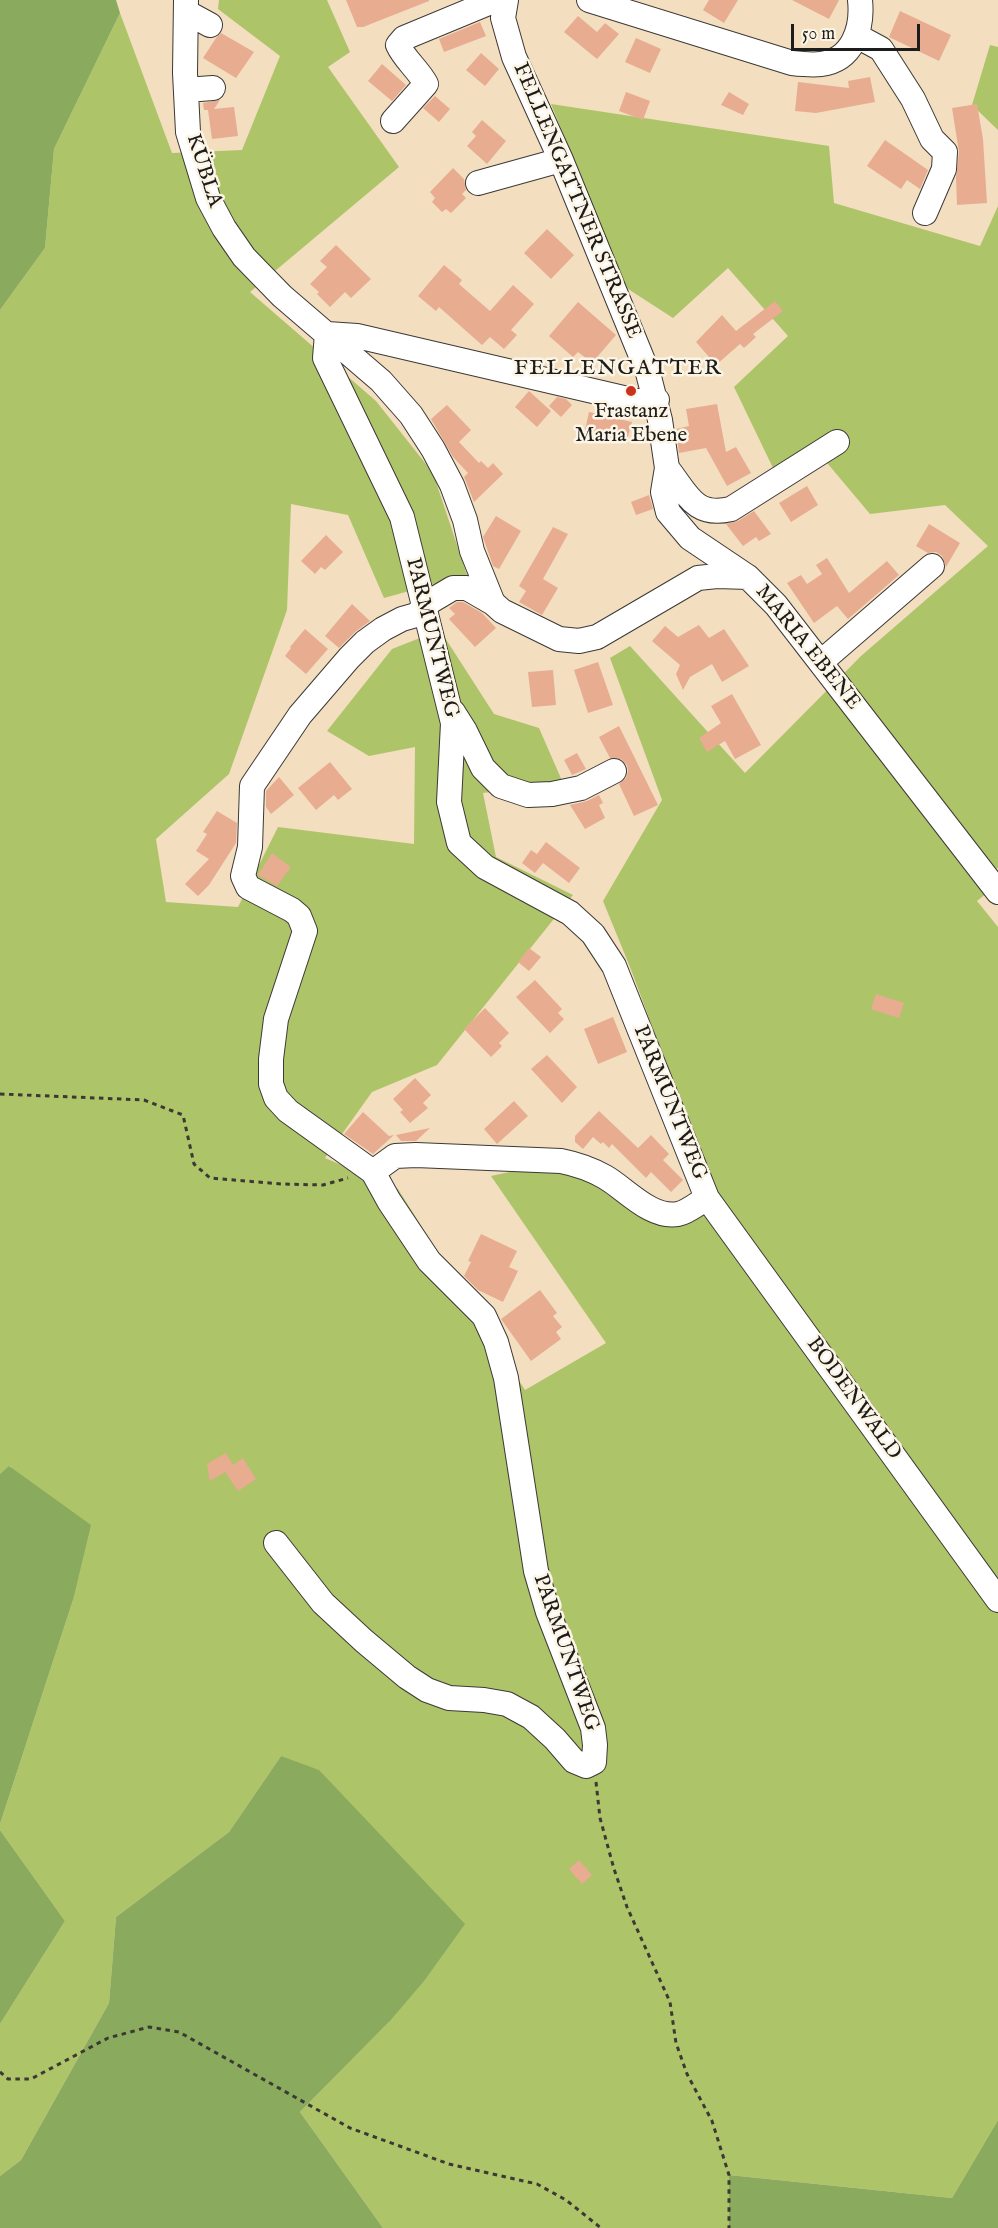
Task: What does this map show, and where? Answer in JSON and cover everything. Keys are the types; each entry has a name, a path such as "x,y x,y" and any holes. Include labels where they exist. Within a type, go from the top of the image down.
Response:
{"street":[{"path":"393,121 426,84 420,73 404,57 398,45 404,38 491,2 505,0"},
{"name":"FELLENGATTNER STRASSE","path":"505,0 503,18 514,57 561,160 636,340 657,400"},
{"path":"596,1 792,63 821,64 839,58 853,44 861,15 860,0"},
{"path":"186,6 210,25"},
{"name":"KÜBLA","path":"186,6 188,132 208,198 224,228 244,257 282,296 381,381 411,415 452,485 465,520 472,552 493,603"},
{"path":"857,36 881,49 913,99 932,139 945,152 944,169 925,213"},
{"path":"186,90 213,88"},
{"path":"478,183 561,160"},
{"path":"327,334 357,336 636,401 657,400"},
{"name":"PARMUNTWEG","path":"276,1543 323,1603 364,1641 427,1690 449,1698 507,1704 531,1718 555,1739 574,1761 586,1766 594,1762 595,1745 592,1728 548,1612 536,1571 506,1378 496,1342 484,1316 429,1261 389,1201 373,1172 395,1156 561,1161 580,1165 605,1177 656,1211 670,1214 680,1213 707,1198 614,966 593,934 570,912 485,867 459,843 449,802 453,723 402,517 325,358 327,334"},
{"name":"MARIA EBENE","path":"657,400 667,468 663,492 668,512 690,538 748,578 776,605 998,892"},
{"path":"667,468 690,500 702,509 717,513 731,509 837,442"},
{"path":"821,662 932,566"},
{"path":"373,1172 288,1110 276,1098 271,1084 271,1059 276,1019 305,931 299,916 292,909 248,887 243,876 250,847 252,786 283,737 365,642 402,619 416,615 453,588 467,588 502,611 539,631 559,639 579,641 597,637 698,578 717,576 748,578"},
{"path":"447,703 465,731 483,768 501,786 528,795 552,794 581,788 614,771"},
{"name":"BODENWALD","path":"707,1198 998,1600"}],"path":[{"path":"0,1094 144,1100 183,1115 194,1164 210,1178 323,1185 373,1172"},
{"path":"594,1762 600,1818 614,1869 627,1907 670,2002 676,2043 687,2074 712,2121 729,2175 729,2228"},
{"path":"0,2072 8,2079 31,2079 108,2038 149,2027 180,2032 350,2128 449,2164 537,2184 566,2200 601,2228"}],"green space":[{"path":"0,0 116,0 120,13 54,149 45,248 0,310"},
{"path":"219,0 327,0 350,52 328,67 399,167 250,292 376,401 433,473 467,575 384,598 348,515 291,504 287,610 229,774 156,839 166,902 238,907 278,827 414,844 415,747 369,756 327,731 392,649 440,630 494,714 539,728 563,783 483,793 496,857 573,895 437,1065 372,1092 325,1158 398,1189 525,1390 606,1343 491,1176 583,1156 666,1207 713,1189 603,901 662,800 610,658 630,646 745,773 861,656 988,546 945,505 870,514 812,445 774,470 734,387 788,336 728,268 673,318 625,287 551,104 829,146 834,203 980,246 998,206 998,868 979,879 987,893 977,901 998,927 998,2120 952,2198 729,2175 729,2228 383,2228 300,2112 389,2022 281,1756 229,1832 116,1917 109,2003 21,2160 0,2176 0,2024 65,1921 0,1830 0,1824 73,1600 10,1466 0,1474 0,310 45,248 54,149 120,13 172,153 242,150 280,56 218,9"},
{"path":"990,45 998,47 998,130 972,105"},
{"path":"9,1466 91,1525 73,1600 0,1824 0,1474"},
{"path":"281,1756 319,1770 465,1924 424,1981 389,2022 300,2112 383,2228 0,2228 0,2176 21,2160 109,2003 116,1917 229,1832"},
{"path":"0,1830 65,1921 0,2024"},
{"path":"998,2120 998,2228 729,2228 729,2175 952,2198"}],"building":[{"path":"346,0 429,1 363,27 357,27"},
{"path":"709,0 738,0 724,23 703,10"},
{"path":"792,0 839,0 829,19"},
{"path":"900,11 951,35 939,61 889,37"},
{"path":"578,16 597,32 605,23 619,34 597,59 564,32"},
{"path":"480,22 486,36 444,52 439,39"},
{"path":"221,33 254,52 236,78 203,58"},
{"path":"636,38 661,49 650,73 625,62"},
{"path":"481,53 499,69 485,86 466,70"},
{"path":"382,64 406,85 392,101 368,81"},
{"path":"870,77 875,102 816,113 795,111 798,82 849,88 848,81"},
{"path":"626,92 650,101 643,120 619,111"},
{"path":"729,92 749,104 743,115 721,105"},
{"path":"435,96 450,109 439,122 423,108"},
{"path":"220,100 214,109 234,107 238,136 212,139 208,110 204,110 203,103"},
{"path":"977,104 983,139 987,203 957,205 956,177 959,152 952,108"},
{"path":"482,120 506,141 487,164 467,146 476,136 472,132"},
{"path":"885,140 928,170 920,189 907,180 901,189 867,166"},
{"path":"453,168 464,179 466,190 462,194 466,198 451,213 446,209 442,212 432,202 435,198 430,192"},
{"path":"547,229 574,255 551,279 524,253"},
{"path":"336,245 371,279 351,298 345,292 330,307 310,284 327,267 320,261"},
{"path":"444,265 462,280 459,284 490,311 513,285 534,304 511,330 517,335 504,349 490,337 482,345 439,307 436,311 418,296"},
{"path":"775,301 783,311 753,334 756,337 744,348 740,344 716,365 696,342 722,315 736,331"},
{"path":"578,302 616,335 592,363 578,352 573,357 549,336"},
{"path":"529,391 551,411 537,427 515,407"},
{"path":"557,397 566,399 572,405 561,417 549,406"},
{"path":"717,404 726,452 736,447 751,473 727,486 706,448 679,453 676,429 689,426 686,409"},
{"path":"447,405 471,430 459,442 479,463 481,461 488,468 493,463 503,474 474,502 464,477 468,473 453,457 431,419"},
{"path":"589,412 632,422 627,440 585,430"},
{"path":"807,486 818,505 791,522 779,503"},
{"path":"649,495 653,509 636,515 631,502"},
{"path":"754,511 771,534 759,541 756,537 743,546 726,524 738,521"},
{"path":"496,516 521,531 499,569 493,566 483,537"},
{"path":"929,524 960,543 946,567 942,556 936,552 928,553 916,546"},
{"path":"553,527 568,534 543,579 558,588 542,615 519,602 526,591 519,586"},
{"path":"326,535 343,552 325,570 321,567 315,574 301,561"},
{"path":"827,558 849,593 887,561 899,575 848,619 837,606 814,623 787,583 801,575 807,584 822,574 816,565"},
{"path":"457,602 463,602 482,613 496,628 475,647 449,619 455,614 449,608"},
{"path":"352,604 370,621 339,648 325,636"},
{"path":"699,625 709,638 724,629 749,666 722,682 712,664 690,677 683,690 676,674 680,665 652,641 665,626 678,637"},
{"path":"305,629 328,649 306,674 285,656"},
{"path":"598,662 613,705 588,713 574,670"},
{"path":"553,670 556,705 532,707 528,672"},
{"path":"732,694 761,745 735,759 725,741 707,752 699,738 721,723 711,706"},
{"path":"619,726 658,805 634,816 619,784 626,778 627,765 621,759 610,758 599,737"},
{"path":"577,753 586,769 572,775 564,760"},
{"path":"330,762 352,789 338,800 334,795 316,810 298,788"},
{"path":"279,777 294,795 271,814 266,807 266,791"},
{"path":"599,795 603,803 599,805 605,818 585,829 570,805"},
{"path":"217,811 237,823 236,843 209,885 198,896 185,884 209,859 196,851 207,834 203,832"},
{"path":"546,842 580,868 569,883 543,863 535,873 522,863 531,850 537,854"},
{"path":"272,853 291,867 277,886 258,875"},
{"path":"529,948 541,957 529,971 518,962"},
{"path":"535,980 562,1009 558,1013 564,1019 550,1033 516,997"},
{"path":"876,994 904,1003 899,1018 871,1009"},
{"path":"485,1008 509,1033 499,1043 502,1046 491,1057 464,1029"},
{"path":"613,1017 627,1052 598,1064 584,1029"},
{"path":"547,1055 577,1087 562,1103 531,1069"},
{"path":"415,1078 431,1095 423,1103 428,1108 410,1123 400,1112 403,1110 393,1099"},
{"path":"514,1101 528,1116 497,1144 484,1129"},
{"path":"599,1111 638,1148 651,1135 669,1154 663,1160 683,1180 671,1192 651,1172 646,1178 612,1144 609,1148 593,1137 583,1149 575,1142 575,1136"},
{"path":"363,1112 389,1136 394,1135 373,1154 344,1134"},
{"path":"430,1128 416,1141 401,1141 396,1135"},
{"path":"481,1234 517,1251 509,1267 518,1271 503,1302 478,1290 464,1276 471,1262 468,1261"},
{"path":"540,1290 557,1313 553,1316 562,1327 556,1332 561,1339 531,1361 501,1319"},
{"path":"226,1453 233,1465 243,1458 256,1479 238,1491 225,1472 210,1481 207,1464"},
{"path":"579,1860 592,1875 582,1884 569,1869"}],"place":[{"name":"Frastanz Maria Ebene","path":"631,391"}],"district":[{"name":"FELLENGATTER","path":"618,369"}]}
